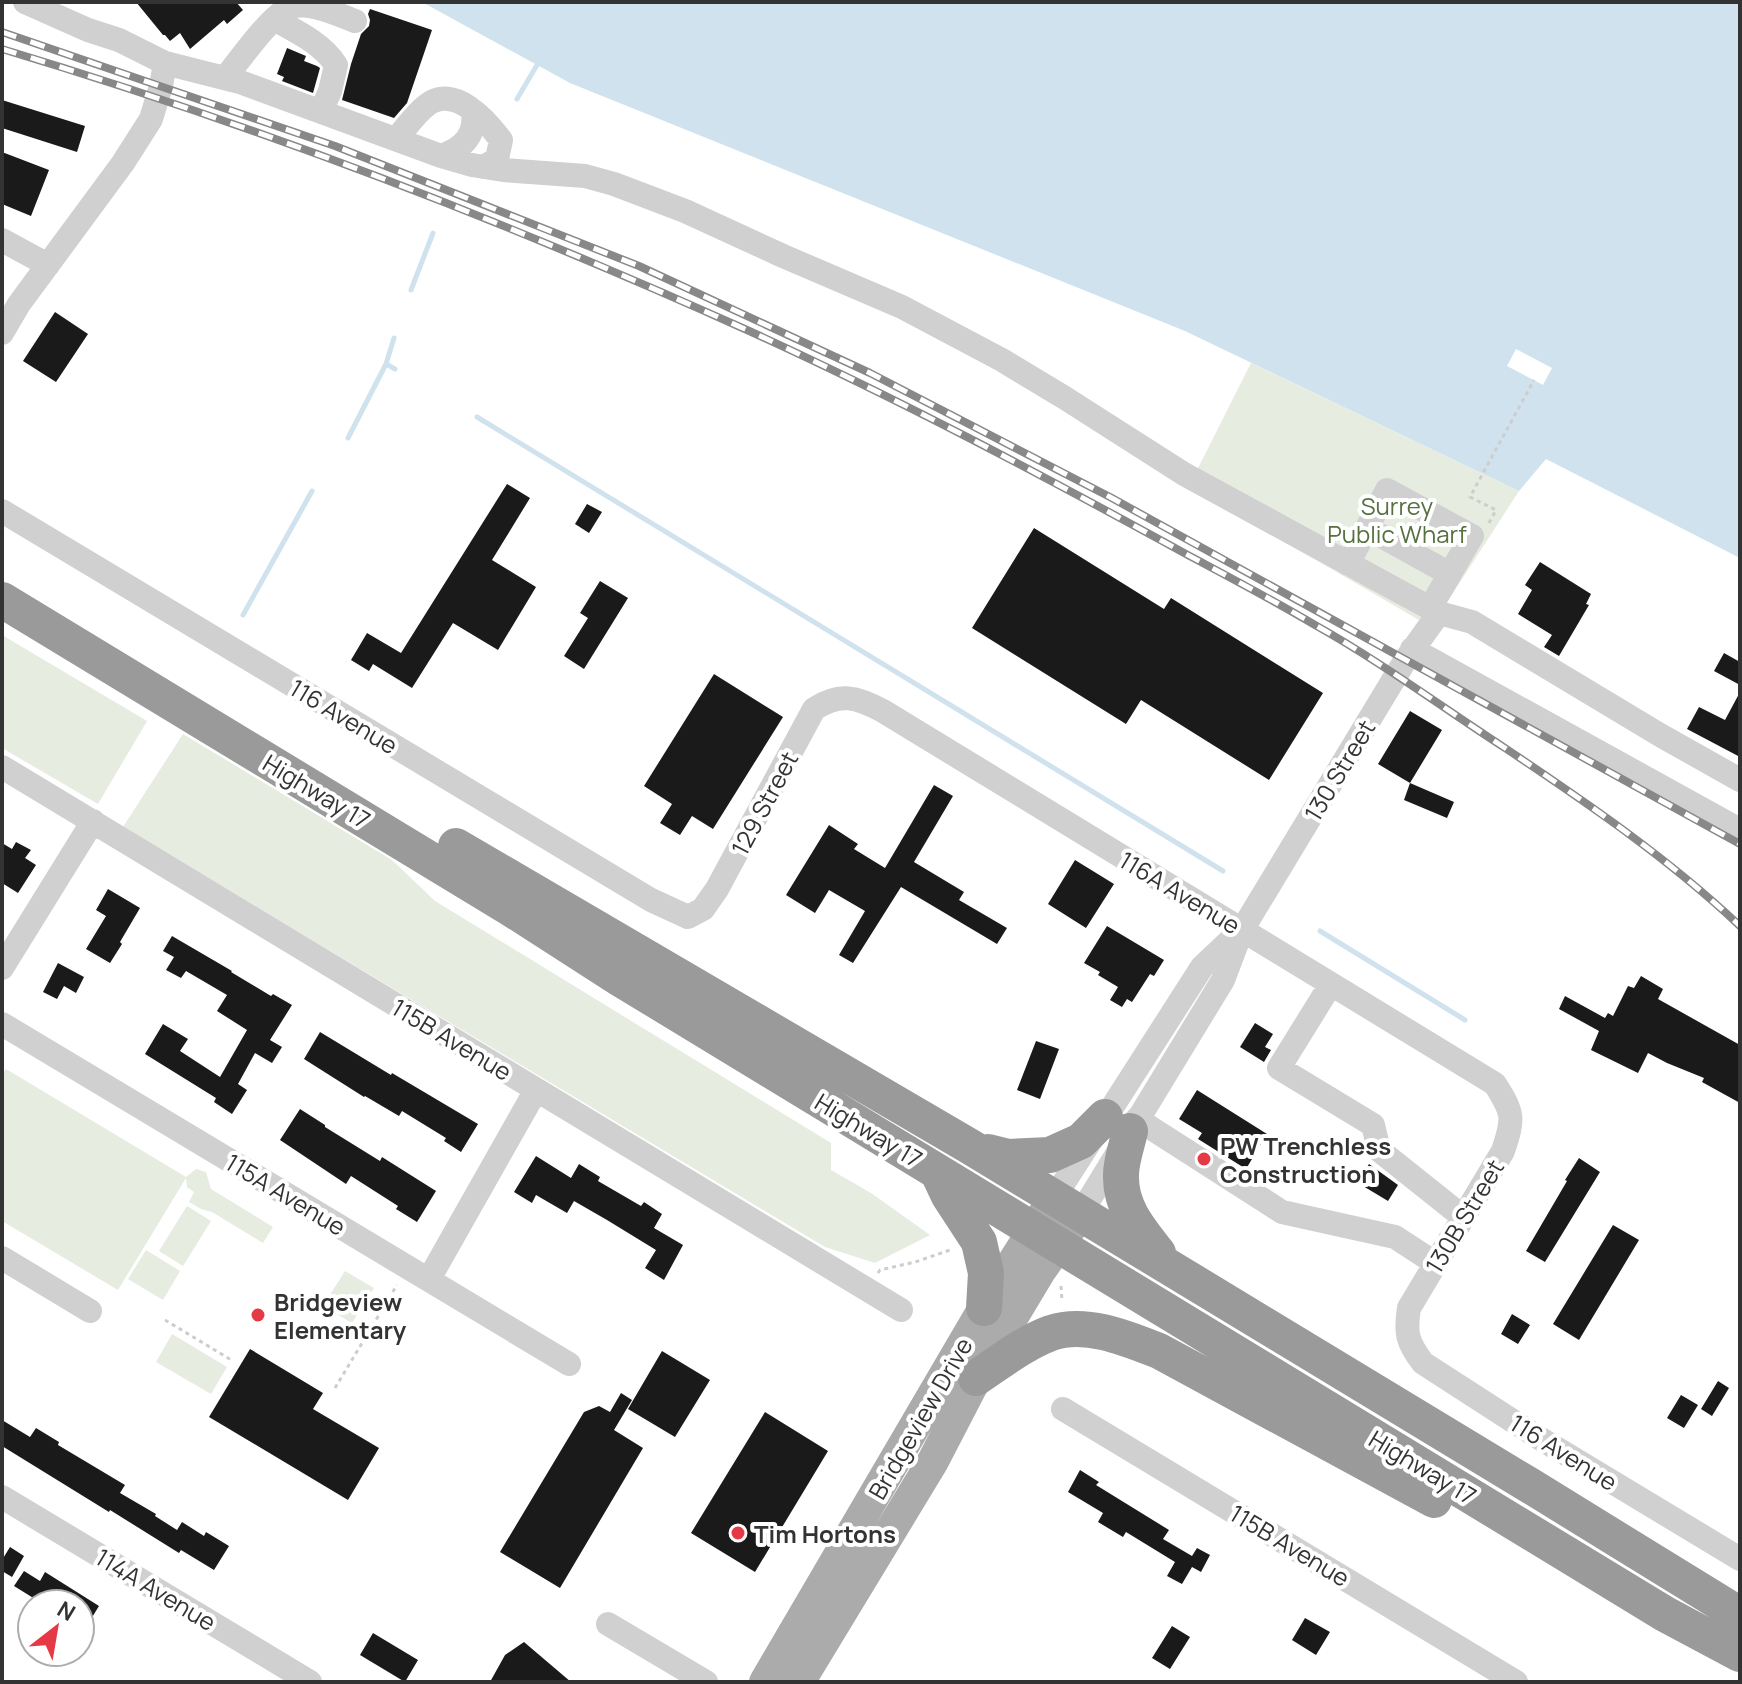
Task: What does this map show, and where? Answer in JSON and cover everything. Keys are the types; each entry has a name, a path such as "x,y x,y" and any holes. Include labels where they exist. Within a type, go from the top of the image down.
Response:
{"highway":[{"name":"Highway 17","path":"2,575 477,859 969,1146 1055,1228 1665,1614 1740,1654"},
{"name":"Highway 17","path":"2,600 937,1172 1055,1228 1169,1267 1740,1615"},
{"path":"619,978 712,1018 1028,1202 1055,1228"},
{"path":"969,1146 1008,1157 1050,1155 1124,1123 1120,1173 1123,1200 1134,1223 1169,1267"},
{"path":"937,1172 979,1242 986,1273 984,1308"},
{"path":"976,1378 1017,1350 1050,1333 1065,1330 1099,1332 1134,1341 1159,1351 1438,1502 1665,1614"}],"main road":[{"name":"Bridgeview Drive","path":"765,1682 984,1308 1055,1228"},
{"name":"Bridgeview Drive","path":"799,1682 933,1461 976,1378 1043,1265 1055,1228"}],"street":[{"path":"25,2 119,40 165,63 225,78 441,156 484,167 585,176 614,184 685,211 902,307 1002,360 1184,474 1435,611 1472,622 1740,780"},
{"path":"225,78 274,19 290,7 324,9 355,21"},
{"path":"274,19 329,54 336,65 321,112"},
{"path":"2,333 19,304 123,163 151,119 165,63"},
{"path":"396,139 429,102 447,98 466,105 489,124 501,140 497,159 484,167"},
{"path":"441,156 453,152 468,139 474,123 473,111"},
{"path":"2,240 48,265"},
{"name":"130 Street","path":"1055,1228 1124,1123 1202,967 1242,930 1412,649 1431,627 1450,574 1472,536 1387,490 1367,528"},
{"name":"116 Avenue","path":"2,511 651,900 688,917"},
{"path":"1348,564 1367,528 1450,574"},
{"path":"1412,649 1740,830"},
{"name":"129 Street","path":"688,917 703,909 717,889 814,709 828,700 843,697"},
{"name":"116A Avenue","path":"843,697 868,702 1495,1084 1507,1103"},
{"name":"115B Avenue","path":"2,767 901,1310"},
{"path":"2,968 93,821"},
{"path":"1331,984 1279,1068 1373,1125 1379,1150 1463,1217"},
{"name":"115A Avenue","path":"2,1024 569,1364"},
{"path":"429,1279 536,1090"},
{"name":"130B Street","path":"1406,1328 1409,1308 1503,1151 1512,1124 1507,1103"},
{"path":"1124,1123 1282,1212 1395,1237 1435,1263"},
{"path":"2,1258 90,1311"},
{"name":"116 Avenue","path":"1406,1328 1412,1349 1423,1363 1536,1436 1740,1559"},
{"name":"115B Avenue","path":"1063,1409 1516,1682"},
{"name":"114A Avenue","path":"2,1497 310,1682"},
{"path":"608,1624 706,1682"}],"path":[{"path":"1470,497 1534,380"},
{"path":"1055,1228 1062,1303"},
{"path":"867,1290 880,1270 953,1249"},
{"path":"335,1388 402,1276"},
{"path":"165,1320 233,1361"}],"green space":[{"name":"Surrey Public Wharf","path":"1251,363 1519,491 1431,627 1188,488"},
{"path":"2,635 147,721 98,804 2,748"},
{"path":"183,734 392,860 435,901 831,1143 831,1170 871,1193 930,1235 875,1263 825,1247 123,827"},
{"path":"6,1069 186,1177 196,1169 206,1172 211,1189 273,1227 263,1243 189,1202 194,1192 187,1187 186,1178 118,1290 2,1221 2,1075"},
{"path":"187,1206 211,1221 183,1266 159,1251"},
{"path":"146,1250 180,1271 163,1300 128,1279"},
{"path":"345,1271 374,1288 352,1323 323,1306"},
{"path":"172,1334 227,1367 211,1394 156,1362"}],"water":[{"path":"422,2 1740,2 1740,558 1546,459 1519,491 1185,331 570,83"}],"pier":[{"path":"1516,349 1552,368 1543,385 1507,366"}],"building":[{"path":"136,2 236,2 243,10 227,24 224,20 190,49 180,33 170,41 163,35"},
{"path":"370,9 432,30 407,103 394,118 342,100 361,34 369,26"},
{"path":"287,48 306,56 304,61 320,68 313,93 282,81 284,77 277,74"},
{"path":"2,100 85,126 77,152 2,128"},
{"path":"2,152 49,170 31,216 2,204"},
{"path":"55,312 88,334 56,382 23,361"},
{"path":"507,484 530,498 492,560 536,587 498,650 453,623 412,688 373,664 369,671 351,660 367,633 401,653"},
{"path":"587,504 602,512 589,533 575,524"},
{"path":"1034,528 1164,609 1171,598 1323,693 1269,780 1141,700 1126,724 972,628"},
{"path":"1540,562 1591,594 1586,604 1589,605 1559,656 1544,647 1552,635 1518,614 1532,590 1525,585"},
{"path":"600,581 628,598 584,669 564,656 588,618 580,613"},
{"path":"1724,653 1740,662 1740,685 1714,671"},
{"path":"714,674 783,717 713,829 692,816 680,835 660,823 672,804 644,786"},
{"path":"1740,692 1740,757 1687,729 1699,707 1725,720"},
{"path":"1410,711 1442,730 1410,783 1378,764"},
{"path":"1410,783 1454,802 1447,818 1404,800"},
{"path":"934,785 953,796 914,862 964,892 959,900 1007,928 997,944 901,887 853,963 839,955 865,911 829,890 815,913 786,895 829,825 858,844 854,849 885,868"},
{"path":"16,842 31,850 25,858 36,865 18,893 2,883 2,843 12,849"},
{"path":"1075,860 1114,884 1086,928 1048,904"},
{"path":"108,889 140,908 110,963 86,949 106,916 96,910"},
{"path":"1107,926 1164,960 1154,976 1150,974 1132,1002 1127,999 1122,1007 1110,1000 1118,987 1084,963"},
{"path":"172,936 271,996 273,994 292,1005 270,1040 282,1047 272,1063 255,1053 238,1084 247,1090 232,1114 214,1102 216,1098 145,1054 163,1024 188,1039 180,1051 220,1077 247,1030 217,1011 227,995 186,971 181,978 166,970 174,957 163,951"},
{"path":"58,963 84,977 76,993 64,986 57,999 43,992"},
{"path":"1641,976 1663,989 1658,999 1740,1045 1740,1103 1702,1082 1704,1078 1648,1053 1638,1073 1591,1050 1599,1031 1559,1009 1565,996 1605,1018 1608,1013 1613,1016 1628,986 1634,988"},
{"path":"1255,1023 1273,1034 1265,1047 1271,1050 1264,1062 1240,1047"},
{"path":"320,1032 478,1124 461,1152 444,1141 446,1138 402,1111 399,1116 304,1059"},
{"path":"1036,1041 1059,1049 1040,1099 1017,1090"},
{"path":"1197,1090 1267,1134 1246,1169 1198,1139 1202,1133 1179,1119"},
{"path":"300,1109 380,1161 382,1157 436,1191 417,1222 351,1176 346,1184 280,1140"},
{"path":"536,1156 571,1178 579,1164 600,1177 598,1181 641,1206 644,1202 662,1214 654,1228 683,1245 664,1280 645,1268 656,1250 607,1220 574,1201 567,1213 536,1195 532,1203 514,1192"},
{"path":"1579,1158 1600,1172 1545,1262 1526,1251"},
{"path":"1369,1164 1398,1185 1388,1201 1358,1183"},
{"path":"1613,1225 1639,1240 1579,1340 1553,1324"},
{"path":"1512,1314 1530,1325 1518,1344 1501,1334"},
{"path":"250,1349 323,1393 313,1409 379,1448 348,1500 209,1417"},
{"path":"662,1351 710,1380 675,1437 628,1409"},
{"path":"1718,1381 1729,1388 1712,1416 1701,1409"},
{"path":"621,1393 632,1400 614,1430 643,1448 560,1588 500,1552 584,1412 599,1406 610,1412"},
{"path":"1681,1395 1698,1405 1684,1428 1667,1418"},
{"path":"765,1412 828,1451 755,1572 691,1533"},
{"path":"2,1420 30,1437 36,1428 59,1442 58,1445 125,1485 120,1493 177,1530 182,1522 204,1536 206,1532 229,1546 214,1570 181,1550 179,1553 2,1446"},
{"path":"1080,1470 1099,1482 1096,1485 1169,1530 1163,1539 1192,1556 1197,1548 1210,1555 1201,1572 1192,1567 1182,1584 1167,1576 1175,1562 1126,1532 1123,1537 1098,1522 1103,1513 1068,1492"},
{"path":"10,1547 24,1556 12,1577 2,1571 2,1560"},
{"path":"24,1571 40,1581 45,1572 70,1588 17,1588 14,1586"},
{"path":"1305,1618 1330,1632 1316,1655 1292,1640"},
{"path":"1172,1626 1190,1637 1170,1669 1152,1658"},
{"path":"373,1633 418,1660 405,1682 360,1655"},
{"path":"524,1642 571,1682 490,1682 505,1655"}],"waterway":[{"path":"517,99 537,65"},
{"path":"411,290 433,233"},
{"path":"394,338 386,364 395,369"},
{"path":"348,438 386,364"},
{"path":"477,417 1223,871"},
{"path":"243,615 312,491"},
{"path":"1320,931 1465,1020"}],"railway":[{"path":"2,32 335,146 639,266 870,373 1110,497 1740,844"},
{"path":"2,49 192,110 472,213 747,330 914,410 1251,589 1364,654 1626,832 1740,926"}],"place":[{"name":"PW Trenchless Construction","path":"1204,1159"},
{"name":"Bridgeview Elementary","path":"258,1315"},
{"name":"Tim Hortons","path":"738,1533"}]}
